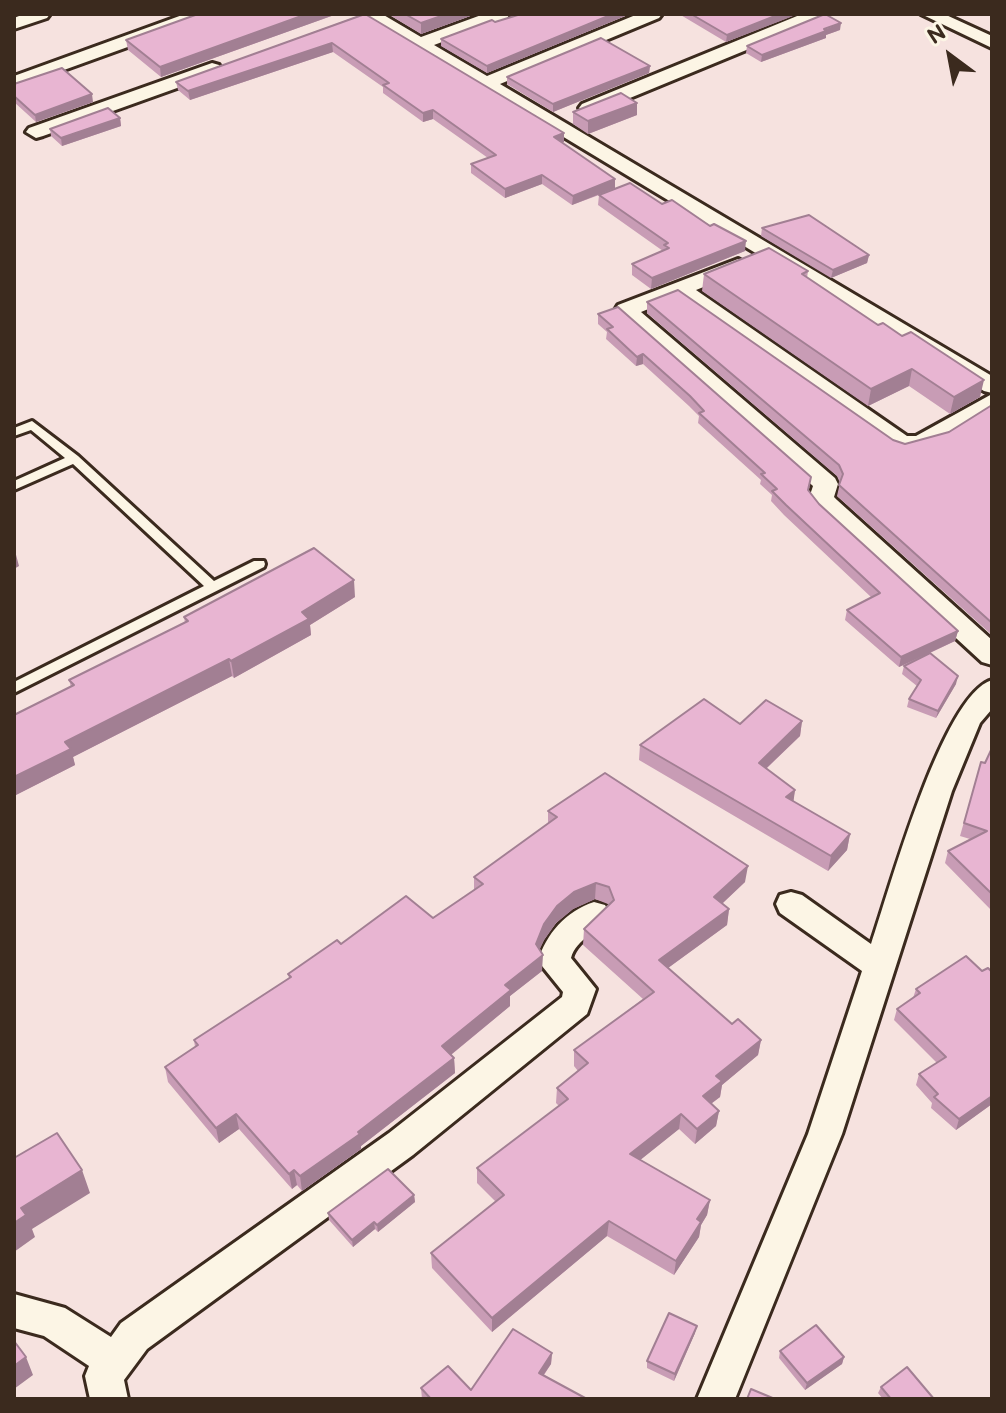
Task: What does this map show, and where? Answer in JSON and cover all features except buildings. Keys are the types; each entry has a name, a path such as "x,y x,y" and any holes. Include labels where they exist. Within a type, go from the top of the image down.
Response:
{"street":[{"path":"14,24 41,14"},
{"path":"14,82 202,14"},
{"path":"420,44 501,14"},
{"path":"485,84 653,14"},
{"path":"551,123 818,14"},
{"path":"360,16 420,44 992,386"},
{"path":"943,16 992,43"},
{"path":"36,132 230,62"},
{"path":"768,253 626,310 826,484 821,498 828,506 992,655"},
{"path":"679,288 902,443 921,443 992,401"},
{"path":"716,1399 825,1134 937,791 968,718 992,690"},
{"path":"791,904 880,967"},
{"path":"109,1399 104,1376 134,1336 401,1144 576,1004 580,989 554,961 559,943 594,914"},
{"path":"14,1311 52,1320 115,1361"}],"lane":[{"path":"14,432 32,425 74,459 213,587"},
{"path":"14,486 74,459"},
{"path":"14,688 259,564"}]}
